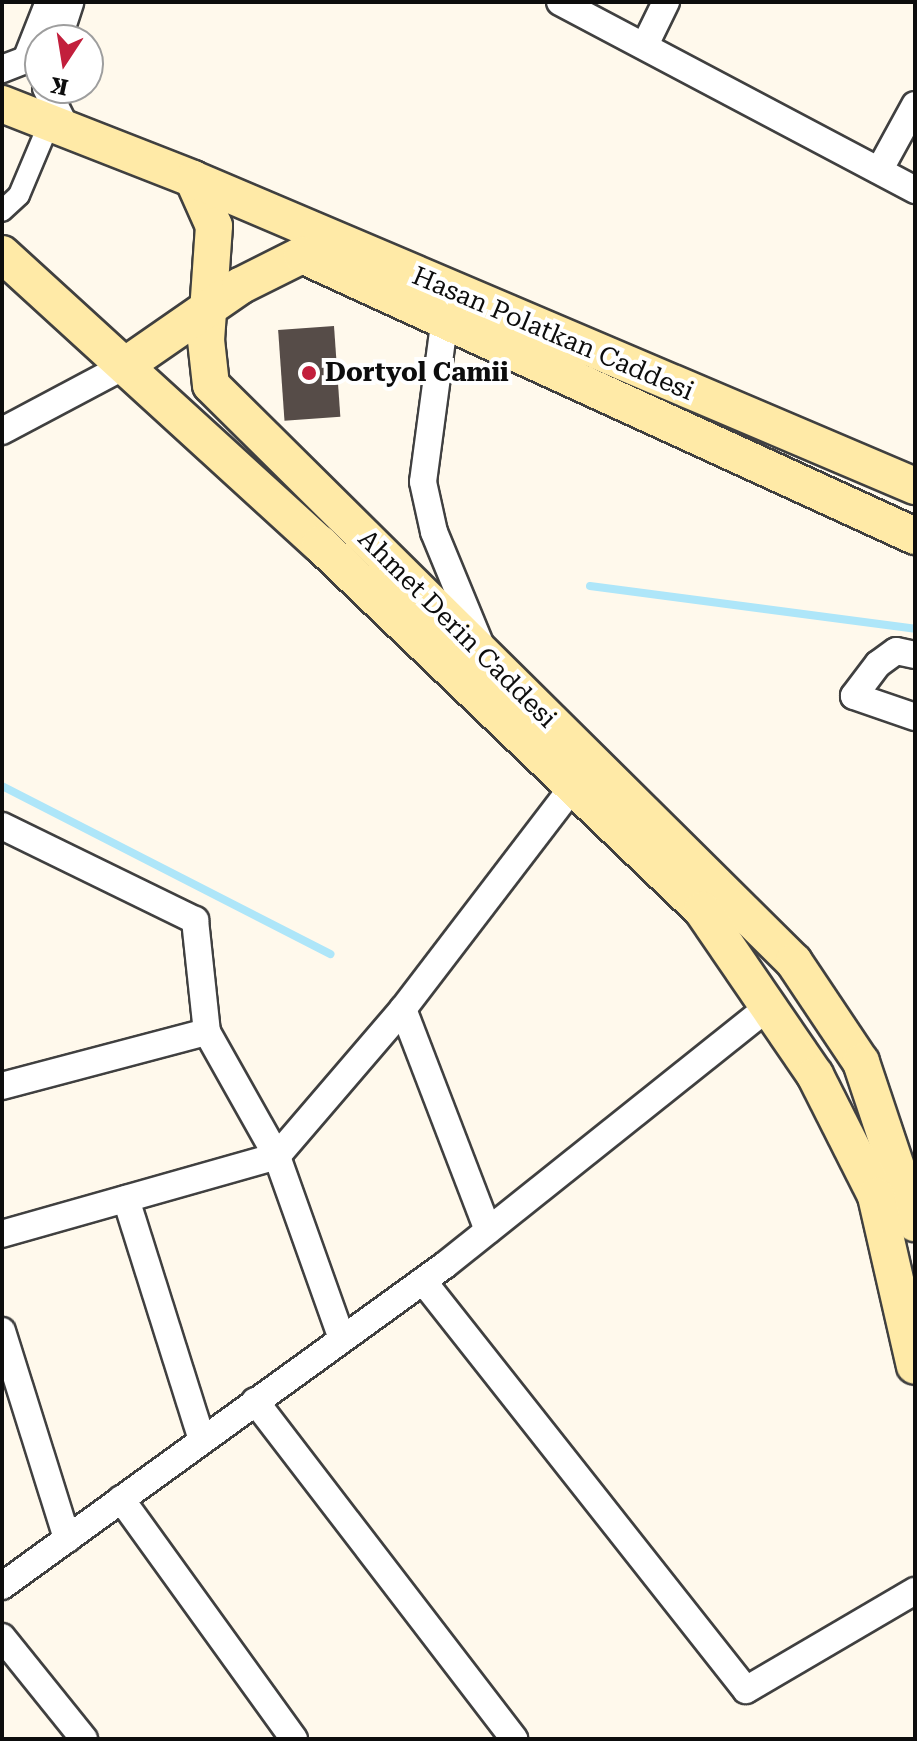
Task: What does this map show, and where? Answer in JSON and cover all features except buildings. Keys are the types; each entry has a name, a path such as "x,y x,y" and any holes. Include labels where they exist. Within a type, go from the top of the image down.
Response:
{"main road":[{"path":"7,109 57,107 193,179"},
{"name":"Ahmet Derin Caddesi","path":"193,179 214,226 210,308 211,385 794,962 861,1062 911,1200"},
{"name":"Hasan Polatkan Caddesi","path":"193,179 915,486"},
{"name":"Ahmet Derin Caddesi","path":"2,254 126,365 702,910 815,1075 876,1196 915,1366"},
{"name":"Hasan Polatkan Caddesi","path":"210,308 302,255 445,317 915,536"},
{"path":"126,365 210,308"}],"street":[{"path":"2,69 26,60 49,2"},
{"path":"63,24 70,2"},
{"path":"560,2 645,45 771,118 880,169 915,190"},
{"path":"645,45 666,2"},
{"path":"880,169 915,105"},
{"path":"2,211 19,195 57,107"},
{"path":"445,317 423,482 434,532 485,657"},
{"path":"2,431 126,365"},
{"path":"915,655 896,651 878,664 854,696 915,717"},
{"path":"2,1234 277,1156 403,1009 573,787"},
{"path":"6,832 195,920 207,1032 277,1156 342,1339"},
{"path":"2,1586 423,1281 768,1007"},
{"path":"403,1009 488,1230"},
{"path":"2,1086 207,1032"},
{"path":"126,1199 202,1440"},
{"path":"423,1281 746,1690 915,1591"},
{"path":"2,1331 67,1539"},
{"path":"255,1401 514,1739"},
{"path":"121,1499 294,1739"},
{"path":"2,1637 84,1739"}],"waterway":[{"path":"590,586 915,629"},
{"path":"2,786 330,954"}],"place":[{"name":"Dortyol Camii","path":"309,373"}]}
